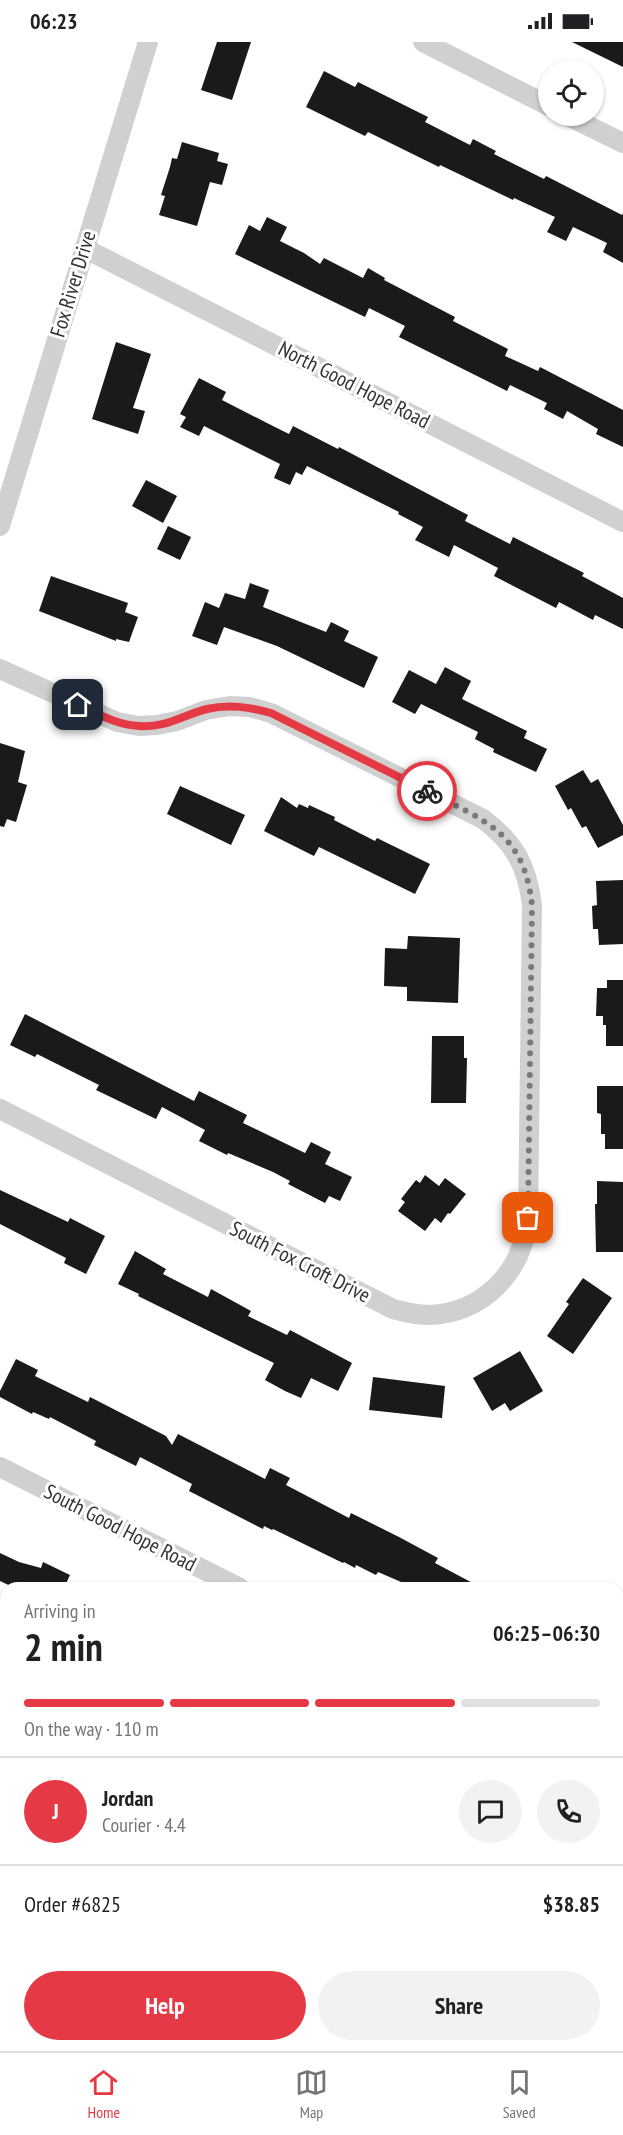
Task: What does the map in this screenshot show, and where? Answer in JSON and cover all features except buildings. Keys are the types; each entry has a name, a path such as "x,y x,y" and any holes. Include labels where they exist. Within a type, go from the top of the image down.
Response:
{"street":[{"name":"Fox River Drive","path":"0,526 148,42"},
{"path":"423,42 538,100"},
{"path":"588,126 623,143"},
{"name":"North Good Hope Road","path":"84,248 623,522"},
{"name":"South Fox Croft Drive","path":"0,669 117,722 139,726 177,721 206,710 230,706 250,707 271,713 483,819 511,844 522,861 530,884 532,905 527,1230 519,1255 506,1278 490,1293 469,1306 452,1312 414,1314 393,1309 0,1109"},
{"name":"South Good Hope Road","path":"0,1467 228,1582"}],"way so far":[{"path":"427,791 483,819 498,831 511,844 522,861 530,884 532,905 528,1218"}],"route":[{"path":"78,705 117,722 139,726 177,721 206,710 230,706 250,707 271,713 427,791"}]}
